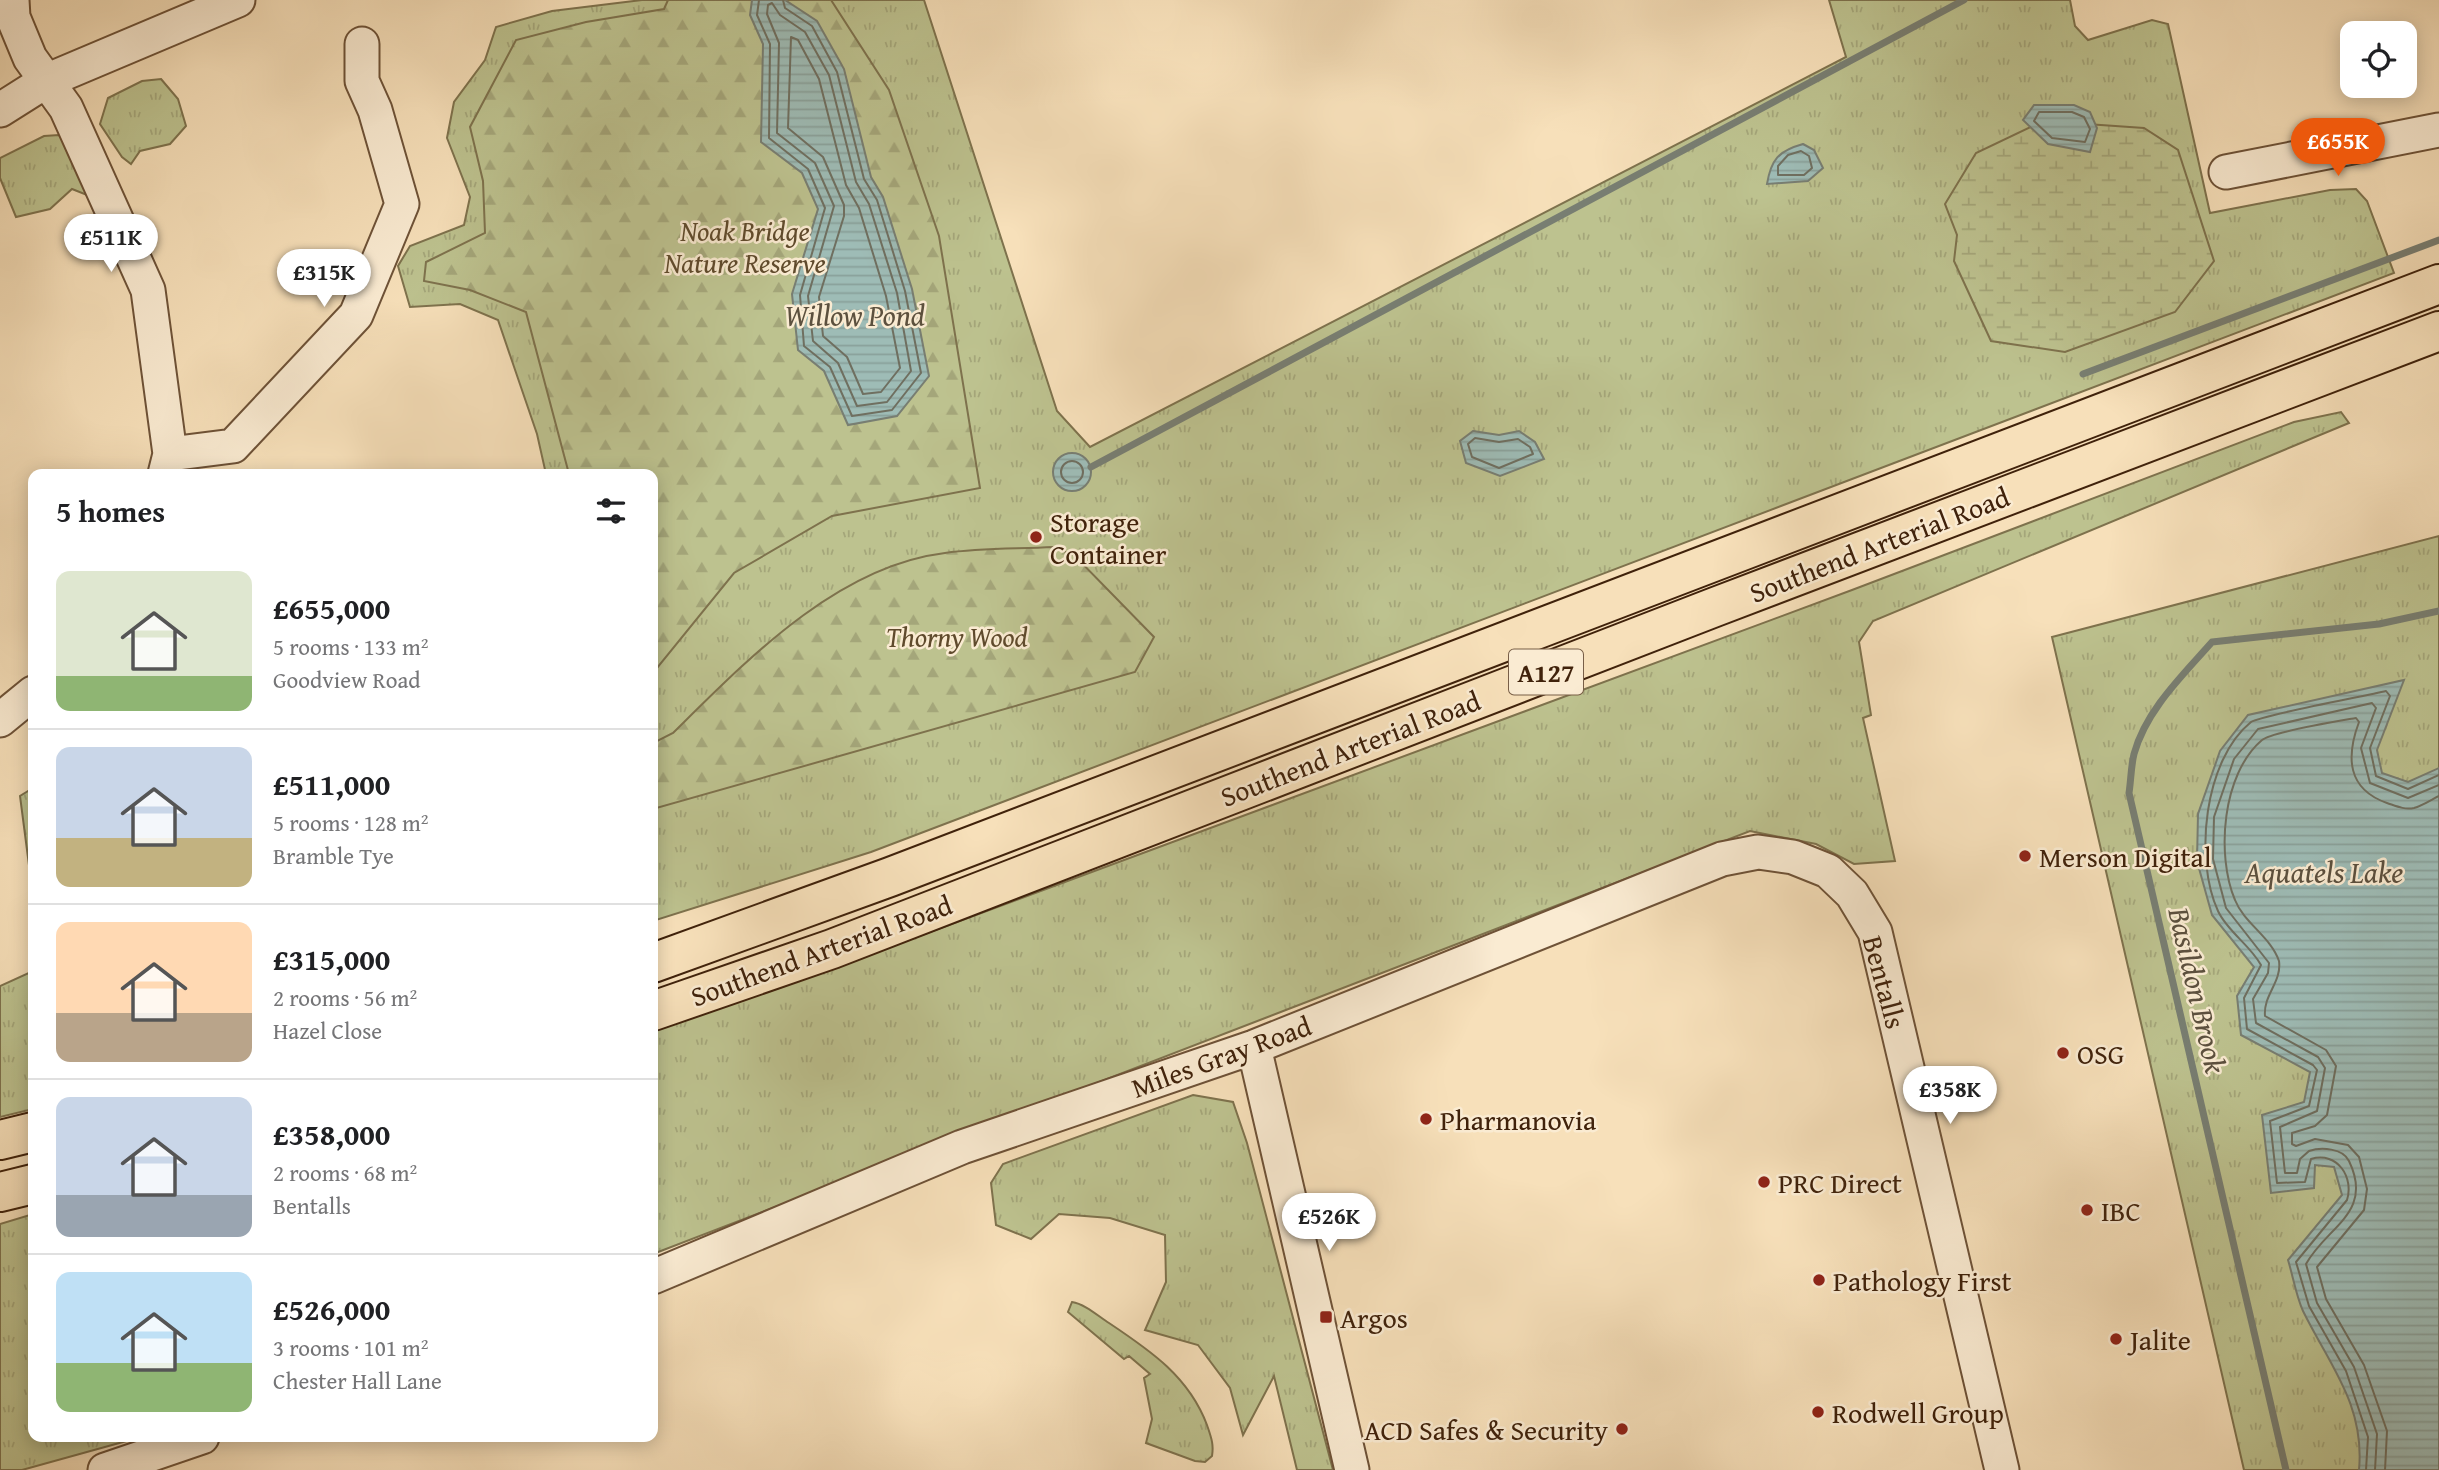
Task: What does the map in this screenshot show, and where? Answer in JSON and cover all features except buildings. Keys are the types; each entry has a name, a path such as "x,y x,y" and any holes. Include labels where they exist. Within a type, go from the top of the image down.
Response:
{"highway":[{"name":"Southend Arterial Road","path":"658,960 890,877 2439,284"},
{"name":"Southend Arterial Road","path":"658,1009 832,949 1689,617 2439,331"},
{"path":"0,1140 28,1133"},
{"path":"0,1192 28,1185"}],"street":[{"path":"12,0 13,17 30,58 66,108 148,290 167,464 233,446 356,316 402,204 375,110 362,80 362,44"},
{"path":"0,110 46,81 239,0"},
{"path":"2226,172 2439,130"},
{"path":"0,720 28,696"},
{"name":"Miles Gray Road","path":"658,1275 962,1147 1254,1047 1722,859 1758,852 1793,858"},
{"name":"Bentalls","path":"1793,858 1828,871 1852,894 1875,932 2002,1470"},
{"path":"1254,1047 1352,1470"},
{"path":"105,1470 187,1442"}],"green space":[{"name":"Noak Bridge Nature Reserve","path":"642,0 924,0 1057,411 1090,447 1846,57 1829,0 2070,0 2075,26 2088,40 2152,20 2168,24 2210,213 2330,190 2356,189 2367,201 2394,273 871,852 658,919 658,469 545,469 537,434 498,320 460,304 410,307 398,266 410,246 464,225 470,197 447,138 454,102 485,60 496,27 552,11"},
{"path":"668,0 831,0 889,90 939,236 980,488 832,516 734,573 658,667 658,469 568,469 526,312 470,290 424,281 426,262 485,233 483,181 470,127 516,40 586,22 664,9"},
{"path":"161,79 178,99 186,126 170,144 140,151 131,164 122,157 100,124 108,98 142,81"},
{"path":"2043,121 2144,128 2178,150 2214,261 2175,312 2065,352 1991,341 1954,261 1957,235 1945,204 1976,153"},
{"path":"59,135 65,138 87,195 72,189 50,209 16,217 0,178 0,158 44,136"},
{"path":"2341,412 2349,423 1873,621 1859,642 1871,715 1863,718 1895,861 1854,864 1816,844 1750,831 658,1252 658,1025 779,988 1852,590 2294,422"},
{"path":"2439,536 2439,1470 2244,1470 2052,637"},
{"name":"Thorny Wood","path":"1053,547 1074,555 1154,637 1135,672 658,808 658,740 673,733 763,647 831,596 867,576 905,561 958,551"},
{"path":"28,791 28,858 20,796"},
{"path":"28,973 28,1110 0,1117 0,986"},
{"path":"1193,1095 1233,1102 1247,1143 1333,1470 1297,1470 1274,1376 1243,1435 1230,1388 1198,1345 1145,1330 1166,1282 1165,1235 1110,1218 1059,1214 1031,1239 996,1225 991,1183 1003,1164"},
{"path":"28,1216 28,1442 123,1442 22,1470 0,1470 0,1224"},
{"path":"1072,1302 1087,1308 1140,1344 1179,1379 1190,1393 1207,1425 1212,1456 1205,1462 1195,1461 1146,1443 1152,1419 1144,1378 1150,1374 1129,1356 1124,1359 1068,1312"}],"water":[{"name":"Willow Pond","path":"752,0 785,0 817,21 844,69 871,177 883,197 912,289 929,376 897,416 848,425 824,371 798,350 792,294 818,209 802,173 761,142 763,44 750,15"},
{"path":"2034,105 2074,105 2090,112 2097,128 2090,152 2048,144 2023,120"},
{"path":"1803,144 1814,150 1823,168 1808,181 1767,184 1777,158 1787,150"},
{"path":"1473,431 1499,435 1519,431 1535,442 1544,459 1500,476 1466,463 1460,441"},
{"path":"1072,453 1085,459 1091,472 1085,485 1072,491 1059,485 1053,472 1059,459"},
{"name":"Aquatels Lake","path":"2404,680 2377,750 2382,773 2408,782 2439,768 2439,1470 2359,1470 2357,1425 2351,1406 2303,1311 2288,1260 2342,1195 2334,1167 2315,1165 2314,1188 2271,1193 2262,1115 2304,1102 2310,1072 2241,1035 2237,996 2254,967 2212,915 2197,861 2198,814 2220,751 2248,715"}],"waterway":[{"path":"1091,467 1964,0"},
{"path":"2083,374 2439,240"},
{"name":"Basildon Brook","path":"2286,1470 2129,793 2133,759 2140,738 2156,708 2212,642 2379,624 2439,611"}],"place":[{"name":"Storage Container","path":"1036,537"},
{"name":"Merson Digital","path":"2025,856"},
{"name":"OSG","path":"2063,1053"},
{"name":"Pharmanovia","path":"1426,1119"},
{"name":"PRC Direct","path":"1764,1182"},
{"name":"IBC","path":"2087,1210"},
{"name":"Pathology First","path":"1819,1280"},
{"name":"Argos","path":"1326,1317"},
{"name":"Jalite","path":"2116,1339"},
{"name":"Rodwell Group","path":"1818,1412"},
{"name":"ACD Safes & Security","path":"1622,1429"}]}
